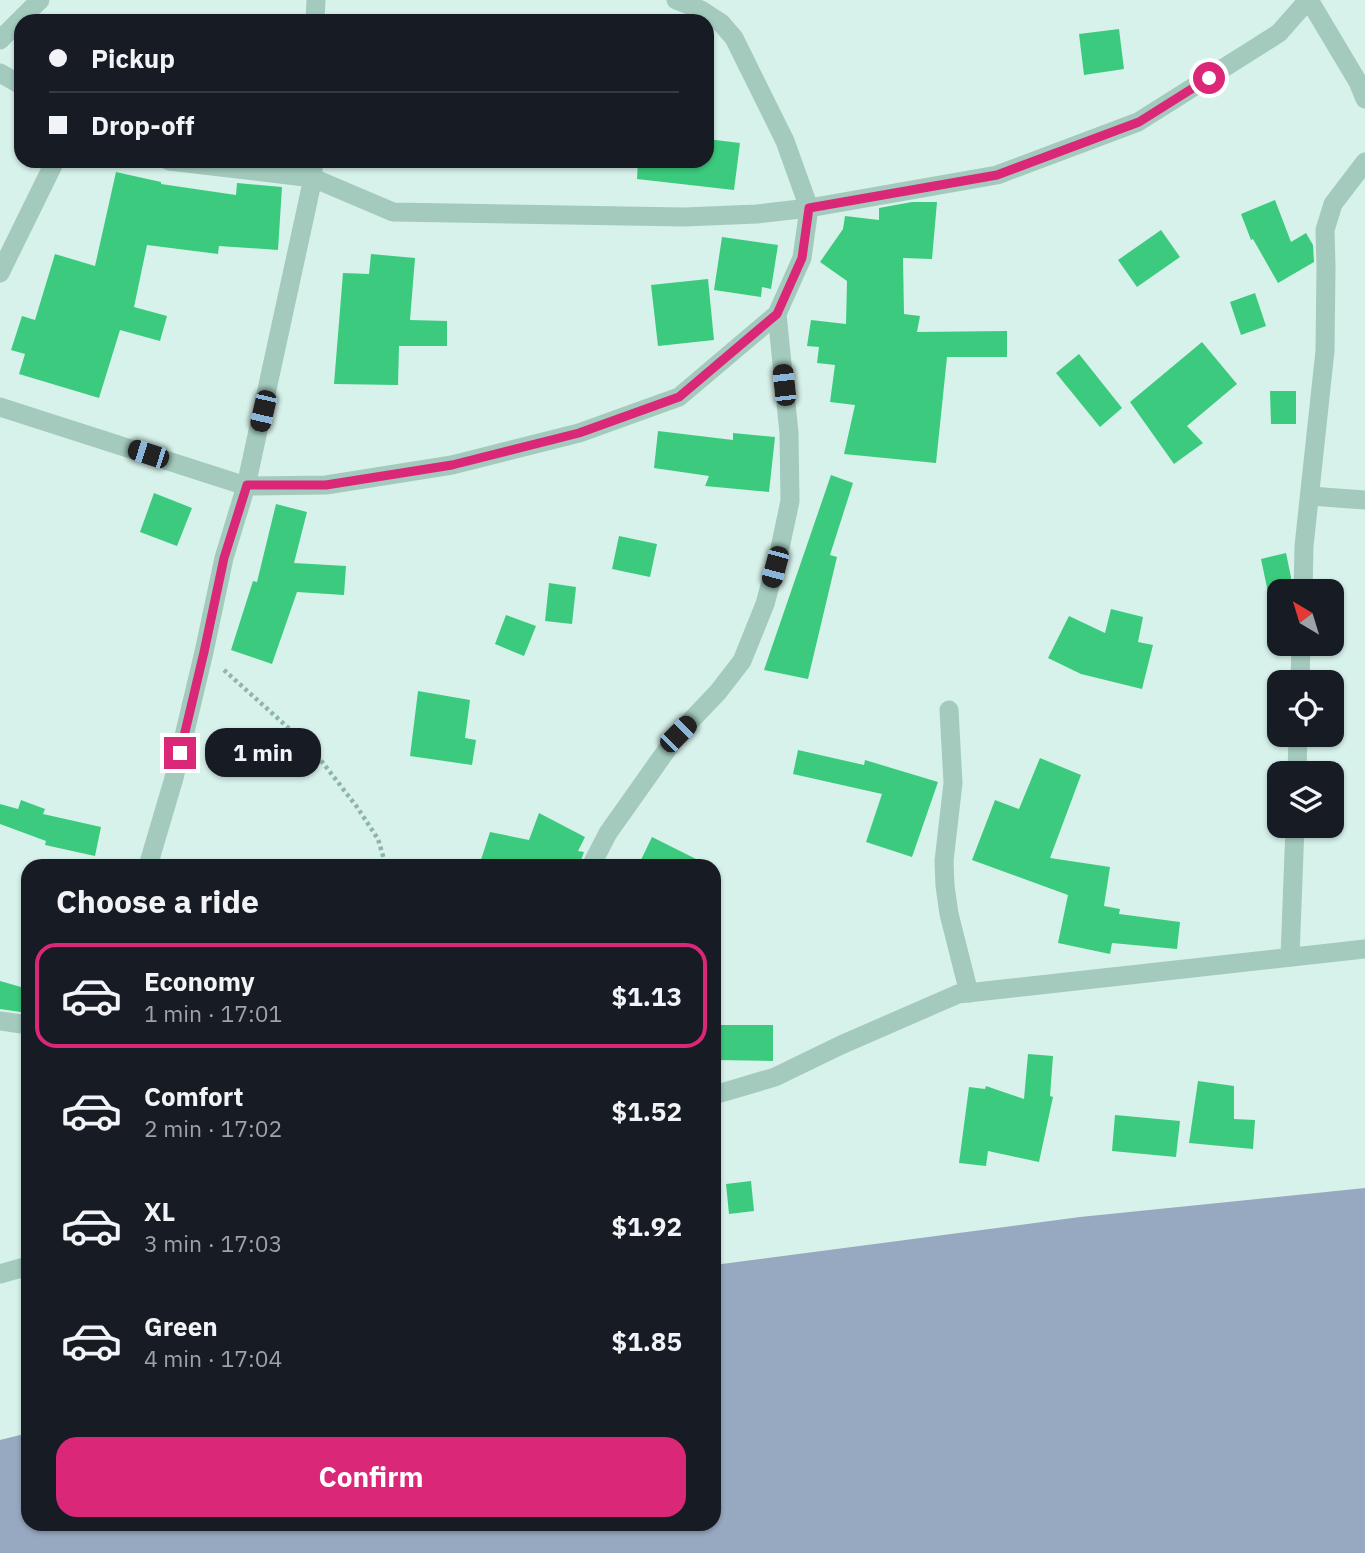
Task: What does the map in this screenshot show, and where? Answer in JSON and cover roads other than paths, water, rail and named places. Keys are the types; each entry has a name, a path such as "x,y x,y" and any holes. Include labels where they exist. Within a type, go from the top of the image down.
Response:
{"street":[{"path":"27,14 40,0"},
{"path":"676,0 707,14"},
{"path":"295,168 313,169 393,212 684,217 757,214 809,208 997,175 1139,122 1279,33 1309,0 1358,82 1365,99"},
{"path":"0,407 247,485 326,485 452,465 579,433 679,397 777,314 802,258 809,208 785,141 734,38 714,18"},
{"path":"0,40 14,27"},
{"path":"1303,579 1304,546 1325,351 1325,230 1333,204 1365,162"},
{"path":"0,273 52,168"},
{"path":"150,859 174,778 224,558 247,485 313,169"},
{"path":"595,859 608,833 678,734 718,692 741,661 765,604 790,501 789,433 777,314"},
{"path":"1310,496 1365,500"},
{"path":"949,710 953,783 944,861 949,914 969,993"},
{"path":"1290,957 1295,838"},
{"path":"721,1093 775,1077 841,1045 958,995 1365,949"},
{"path":"0,1021 21,1024"},
{"path":"0,1274 21,1268"}]}
